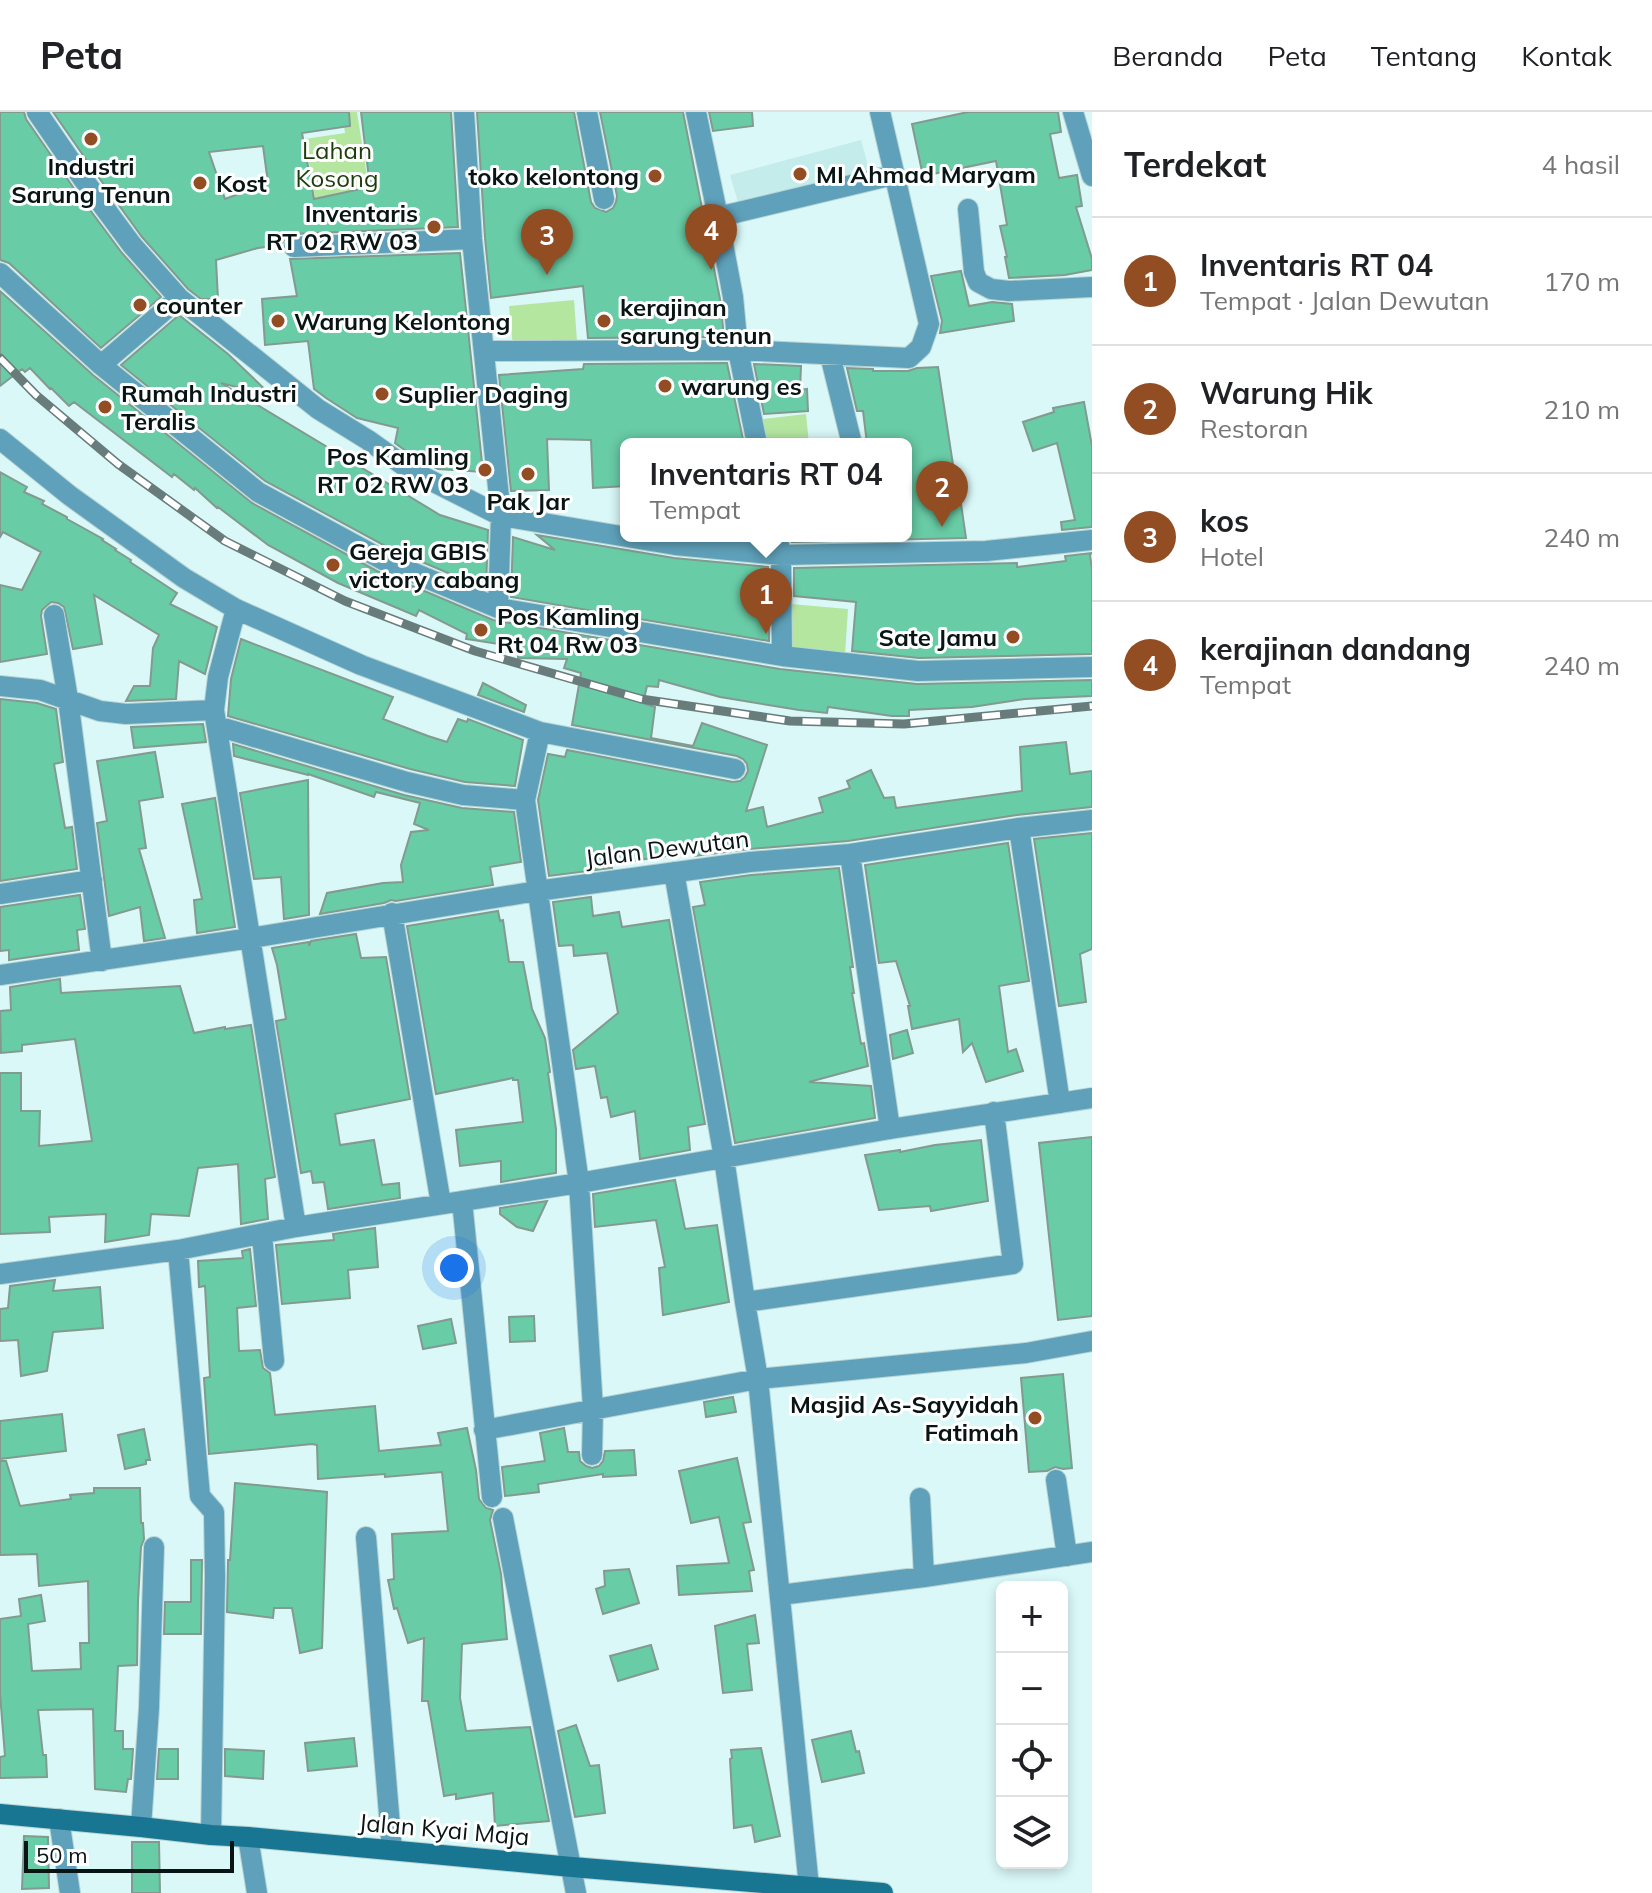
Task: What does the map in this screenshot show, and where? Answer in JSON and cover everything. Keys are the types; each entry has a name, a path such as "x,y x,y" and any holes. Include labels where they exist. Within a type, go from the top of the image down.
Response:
{"main road":[{"name":"Jalan Kyai Maja","path":"0,1814 883,1893"}],"street":[{"path":"37,112 132,245 179,298 318,409 410,470 501,516 620,536"},
{"path":"464,112 472,239 501,516 498,608"},
{"path":"587,112 604,199"},
{"path":"696,112 733,297 738,350 756,438"},
{"path":"484,351 738,350 909,358 921,347 929,324 880,112"},
{"path":"1073,112 1092,176"},
{"path":"718,217 893,175"},
{"path":"968,209 974,272 978,282 991,289 1009,291 1092,287"},
{"path":"294,247 472,239"},
{"path":"0,273 101,365 258,492 383,560 498,608 782,656 918,671 1092,667"},
{"path":"101,365 179,298"},
{"path":"830,355 851,438"},
{"path":"0,439 69,495 184,578 236,609 361,665 540,732 735,769"},
{"path":"657,542 675,545 779,546 877,544 986,551 1092,540"},
{"path":"779,546 782,656"},
{"path":"236,609 218,677 215,718 296,1227"},
{"path":"54,615 102,961"},
{"path":"0,686 40,690 100,711 215,718 407,782 463,795 525,800"},
{"path":"540,732 525,800 579,1183 593,1409 592,1455"},
{"name":"Jalan Dewutan","path":"0,975 537,891 750,862 850,854 1092,820"},
{"path":"1019,828 1060,1103"},
{"path":"850,854 890,1129"},
{"path":"674,872 724,1158 758,1379 809,1887"},
{"path":"0,894 92,880"},
{"path":"392,913 441,1204"},
{"path":"0,1274 178,1250 296,1227 1092,1098"},
{"path":"745,1302 1013,1264 994,1112"},
{"path":"462,1201 492,1497"},
{"path":"262,1235 274,1361"},
{"path":"178,1250 200,1496 214,1512 211,1835"},
{"path":"484,1430 758,1379 1026,1353 1092,1341"},
{"path":"1056,1480 1067,1556"},
{"path":"920,1498 924,1577"},
{"path":"503,1518 576,1893"},
{"path":"366,1537 392,1850"},
{"path":"141,1827 149,1708 154,1547"},
{"path":"780,1595 1092,1552"},
{"path":"59,1819 70,1893"},
{"path":"248,1837 257,1893"}],"shaded area":[{"name":"MI Ahmad Maryam","path":"861,140 870,173 740,209 730,175"}],"green space":[{"name":"Lahan Kosong","path":"342,112 357,112 369,189 315,198 305,139 345,133"},
{"path":"574,300 577,341 513,347 509,306"},
{"path":"806,414 808,438 765,438 763,419"},
{"path":"791,604 848,609 845,655 787,651"}],"building":[{"path":"0,112 24,112 73,187 122,253 161,297 101,348 9,263 0,260"},
{"path":"53,112 349,112 350,126 302,133 314,199 370,187 361,112 451,112 458,227 293,234 286,237 281,245 216,260 218,299 201,299 188,289 142,237","holes":["263,146 268,183 225,199 209,152"]},
{"path":"477,112 574,112 591,202 595,208 606,212 613,208 617,196 600,112 683,112 720,299 724,337 588,338 583,286 491,298"},
{"path":"709,112 752,112 753,126 713,131"},
{"path":"968,112 1058,112 1061,132 1050,134 1059,178 1077,175 1082,206 1076,207 1092,259 1092,270 1009,278 1000,226 1007,225 996,161 923,176 912,124"},
{"path":"460,253 483,472 438,469 395,443 398,428 357,418 326,398 314,389 308,341 265,345 262,299 297,296 290,259"},
{"path":"961,271 969,306 992,302 1012,304 1014,321 940,333 942,321 931,276"},
{"path":"0,291 93,375 252,503 377,571 493,620 780,669 917,684 1092,680 1092,696 909,710 909,716 828,707 827,713 799,710 720,697 659,680 658,687 647,686 643,703 655,707 651,738 693,746 702,723 767,745 746,811 763,807 767,827 823,812 819,798 850,788 847,781 871,770 884,798 894,797 896,808 1022,791 1020,747 1066,742 1070,774 1092,771 1092,807 1017,815 848,841 695,856 694,852 549,876 538,800 548,754 565,757 567,750 733,782 745,777 747,764 737,756 572,725 581,673 564,668 567,659 518,658 518,647 466,639 467,634 419,610 416,616 338,583 268,545 195,488 174,474 172,477 74,402 69,406 30,368 25,372 22,369 0,386"},
{"path":"179,315 228,354 272,396 221,383 440,515 488,530 486,589 389,548 265,481 121,365"},
{"path":"727,363 743,438 620,438 620,486 593,488 591,440 547,439 549,490 511,491 499,375 583,369 584,364"},
{"path":"754,364 801,366 800,390 807,389 808,411 764,414"},
{"path":"938,367 966,538 912,539 912,438 866,438 863,411 857,411 847,368 908,371"},
{"path":"1084,402 1092,446 1092,527 1062,530 1061,522 1075,520 1057,443 1033,451 1023,422 1054,412 1053,408"},
{"path":"0,472 27,487 24,492 44,501 42,504 103,539 130,562 177,593 170,604 217,627 205,674 179,661 176,699 126,701 134,686 150,686 153,648 159,635 94,595 102,644 73,649 64,607 51,602 42,610 41,616 47,654 0,662 0,585 22,590 41,552 3,532 0,537"},
{"path":"537,535 674,558 768,567 769,641 511,597 513,537 555,550"},
{"path":"1092,553 1092,654 919,658 852,651 856,602 794,596 794,568 1017,563 1017,567 1066,561 1065,556"},
{"path":"241,639 393,697 383,719 428,736 447,742 458,719 467,722 468,719 523,740 515,786 465,782 410,769 228,716 231,679"},
{"path":"483,683 526,705 524,712 478,695"},
{"path":"0,699 37,703 56,709 63,762 54,764 65,828 72,827 77,869 0,881"},
{"path":"203,724 206,742 134,748 131,727"},
{"path":"233,744 404,795 462,808 514,812 521,862 490,867 493,885 320,914 327,893 403,882 401,865 411,832 429,830 414,824 420,803 376,792 374,797 308,774 234,756"},
{"path":"155,752 163,797 139,801 146,848 139,849 165,938 144,941 140,907 109,916 97,823 107,821 97,761"},
{"path":"308,780 309,915 284,919 281,877 254,879 240,793"},
{"path":"215,798 235,927 197,933 194,900 202,899 182,804"},
{"path":"1092,833 1092,949 1080,954 1086,1002 1059,1006 1034,839"},
{"path":"1008,843 1029,981 999,986 1008,1052 1016,1049 1023,1071 986,1082 972,1043 963,1052 959,1019 912,1029 910,1006 896,961 879,963 865,865"},
{"path":"839,868 853,967 850,967 852,993 868,1066 809,1082 871,1086 875,1118 735,1143 693,907 705,905 700,882"},
{"path":"80,895 85,929 77,930 79,950 9,960 9,950 0,951 0,907"},
{"path":"591,897 593,916 619,912 622,927 669,920 705,1124 688,1127 690,1150 640,1159 635,1111 611,1117 607,1097 601,1098 595,1066 576,1069 573,1050 618,1013 607,953 574,956 573,945 559,946 553,902"},
{"path":"498,911 500,921 503,920 509,962 523,962 532,1009 545,1038 556,1129 556,1173 501,1182 501,1161 460,1166 456,1130 523,1122 518,1080 513,1078 436,1094 407,926"},
{"path":"356,934 361,958 386,957 410,1099 335,1114 340,1145 374,1140 382,1185 399,1183 400,1198 328,1209 324,1182 313,1183 311,1171 301,1173 276,1021 286,1019 272,948 309,942 309,946 311,941"},
{"path":"60,979 61,993 180,986 194,1033 251,1025 275,1177 265,1179 268,1219 241,1224 238,1164 198,1168 189,1216 151,1214 149,1235 105,1242 106,1214 49,1217 50,1232 0,1234 0,1073 21,1073 21,1111 40,1111 39,1146 92,1141 75,1039 22,1045 22,1051 1,1053 0,1011 11,1010 10,987"},
{"path":"907,1030 913,1053 893,1059 890,1035"},
{"path":"1092,1137 1092,1316 1058,1320 1039,1143"},
{"path":"981,1140 988,1201 931,1211 930,1206 879,1210 865,1155"},
{"path":"675,1180 685,1229 717,1225 729,1302 663,1315 659,1268 665,1267 656,1220 595,1227 593,1194"},
{"path":"547,1201 533,1231 517,1227 500,1214 500,1208"},
{"path":"375,1228 378,1267 348,1270 350,1298 282,1304 276,1245 334,1240 333,1234"},
{"path":"250,1249 256,1306 237,1308 239,1351 260,1350 263,1368 270,1373 275,1415 375,1406 379,1451 441,1445 438,1433 467,1428 479,1499 486,1508 493,1510 490,1520 501,1574 507,1639 462,1644 460,1698 466,1731 530,1727 549,1821 495,1826 493,1793 456,1799 456,1794 444,1796 428,1701 422,1701 424,1638 408,1643 397,1608 394,1609 388,1580 394,1579 392,1534 448,1531 442,1472 318,1479 317,1445 312,1444 209,1454 204,1378 210,1377 205,1286 199,1287 198,1261 243,1258 242,1251"},
{"path":"55,1280 53,1291 100,1287 103,1328 53,1332 47,1371 21,1376 18,1340 0,1341 0,1309 8,1308 10,1286"},
{"path":"534,1316 535,1341 510,1342 509,1317"},
{"path":"451,1319 456,1343 423,1349 418,1326"},
{"path":"1063,1374 1072,1468 1055,1467 1047,1471 1029,1472 1021,1378"},
{"path":"733,1397 736,1412 706,1417 704,1402"},
{"path":"62,1414 66,1451 0,1459 0,1421"},
{"path":"564,1428 568,1452 579,1452 580,1461 592,1468 603,1461 605,1451 634,1450 636,1475 603,1477 603,1474 538,1484 539,1492 505,1496 502,1467 545,1461 540,1433"},
{"path":"144,1429 150,1460 146,1460 146,1464 125,1469 118,1435"},
{"path":"737,1458 751,1522 743,1523 754,1570 749,1571 752,1591 679,1595 677,1566 729,1563 719,1517 691,1523 679,1471"},
{"path":"0,1461 6,1461 20,1506 71,1499 70,1495 94,1493 94,1488 140,1488 144,1539 138,1601 137,1665 118,1666 115,1731 123,1731 123,1749 133,1749 131,1779 128,1779 126,1792 95,1789 93,1709 38,1710 47,1777 0,1778 0,1757 5,1756 0,1694 0,1619 21,1616 19,1599 41,1595 45,1621 28,1624 32,1671 81,1669 80,1643 89,1643 88,1581 39,1586 37,1554 0,1555"},
{"path":"235,1483 327,1492 322,1648 300,1653 292,1608 274,1608 273,1618 227,1612"},
{"path":"191,1560 202,1560 201,1634 164,1634 165,1602 191,1602"},
{"path":"629,1569 639,1603 603,1614 596,1589 605,1586 604,1571"},
{"path":"755,1615 759,1643 747,1644 752,1690 723,1693 715,1626"},
{"path":"651,1645 658,1669 618,1681 610,1656"},
{"path":"576,1725 590,1766 599,1765 605,1813 575,1817 558,1731"},
{"path":"851,1731 864,1773 822,1782 812,1740"},
{"path":"354,1738 357,1766 308,1771 305,1743"},
{"path":"761,1748 780,1836 755,1842 752,1825 734,1828 730,1759 731,1750"},
{"path":"159,1749 178,1749 178,1779 157,1779"},
{"path":"225,1749 264,1751 263,1779 225,1776"},
{"path":"24,1836 48,1837 49,1888 22,1889"},
{"path":"132,1842 159,1842 160,1893 132,1893"}],"railway":[{"path":"0,358 36,395 118,464 225,541 345,601 475,651 641,699 790,721 904,724 1092,706"}],"place":[{"name":"Industri Sarung Tenun","path":"91,139"},
{"name":"MI Ahmad Maryam","path":"800,174"},
{"name":"toko kelontong","path":"655,176"},
{"name":"Kost","path":"200,183"},
{"name":"Inventaris RT 02 RW 03","path":"434,227"},
{"name":"kerajinan dandang","path":"711,270"},
{"name":"kos","path":"547,275"},
{"name":"counter","path":"140,305"},
{"name":"Warung Kelontong","path":"278,321"},
{"name":"kerajinan sarung tenun","path":"604,321"},
{"name":"warung es","path":"665,386"},
{"name":"Suplier Daging","path":"382,394"},
{"name":"Rumah Industri Teralis","path":"105,407"},
{"name":"Pos Kamling RT 02 RW 03","path":"485,470"},
{"name":"Pak Jar","path":"528,474"},
{"name":"Warung Hik","path":"942,527"},
{"name":"Gereja GBIS victory cabang","path":"333,565"},
{"name":"Pos Kamling Rt 04 Rw 03","path":"481,630"},
{"name":"Inventaris RT 04","path":"766,634"},
{"name":"Sate Jamu","path":"1013,637"},
{"name":"Masjid As-Sayyidah Fatimah","path":"1035,1418"}]}
